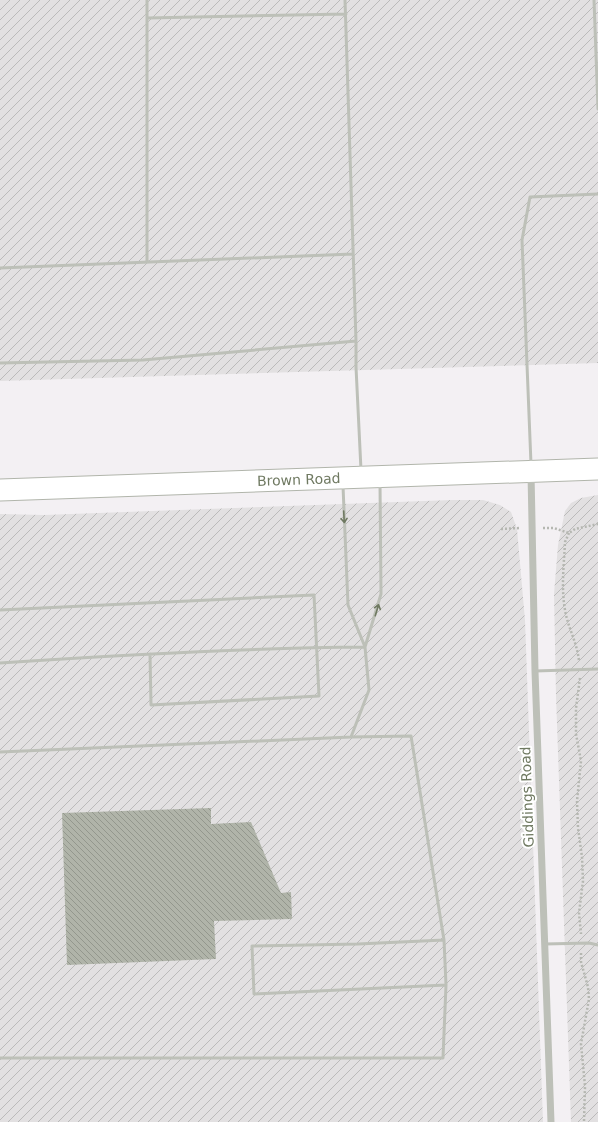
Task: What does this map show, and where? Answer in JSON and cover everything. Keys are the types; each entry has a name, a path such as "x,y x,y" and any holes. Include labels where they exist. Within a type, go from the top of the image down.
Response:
{"main road":[{"name":"Brown Road","path":"0,490 598,469"}],"street":[{"name":"Giddings Road","path":"531,471 535,671 551,1122"}],"lane":[{"path":"147,0 147,262"},
{"path":"345,0 354,254 356,367 361,477 381,594 365,647"},
{"path":"594,0 598,109"},
{"path":"147,18 346,14"},
{"path":"531,471 522,240 530,197 598,194"},
{"path":"0,268 354,254"},
{"path":"0,363 143,360 356,340"},
{"path":"351,737 369,690 365,647 348,604 361,477"},
{"path":"0,610 314,595 319,696 151,705 150,654"},
{"path":"0,663 150,654 317,647 365,647"},
{"path":"535,671 598,669"},
{"path":"0,752 351,737 411,736 444,940 446,985 443,1058 0,1058"},
{"path":"444,940 358,944 252,946 254,994 446,985"},
{"path":"545,944 581,943 598,945"}],"path":[{"path":"584,1122 585,1086 581,1044 589,999 588,987 581,962 579,913 583,881 577,801 581,761 576,734 576,715 580,678 576,641 567,619 564,602 565,542 569,533 575,529 598,524"},
{"path":"501,529 554,528 569,533"}],"shaded area":[{"path":"0,0 598,0 598,363 0,381"},
{"path":"598,495 598,1122 571,1122 556,696 554,594 558,545 565,511 571,503 581,498"},
{"path":"483,500 500,505 511,512 517,529 525,620 543,1122 0,1122 0,514 44,515"}],"building":[{"path":"211,808 211,824 251,822 281,893 291,892 292,919 214,921 216,959 67,965 62,813"}]}
